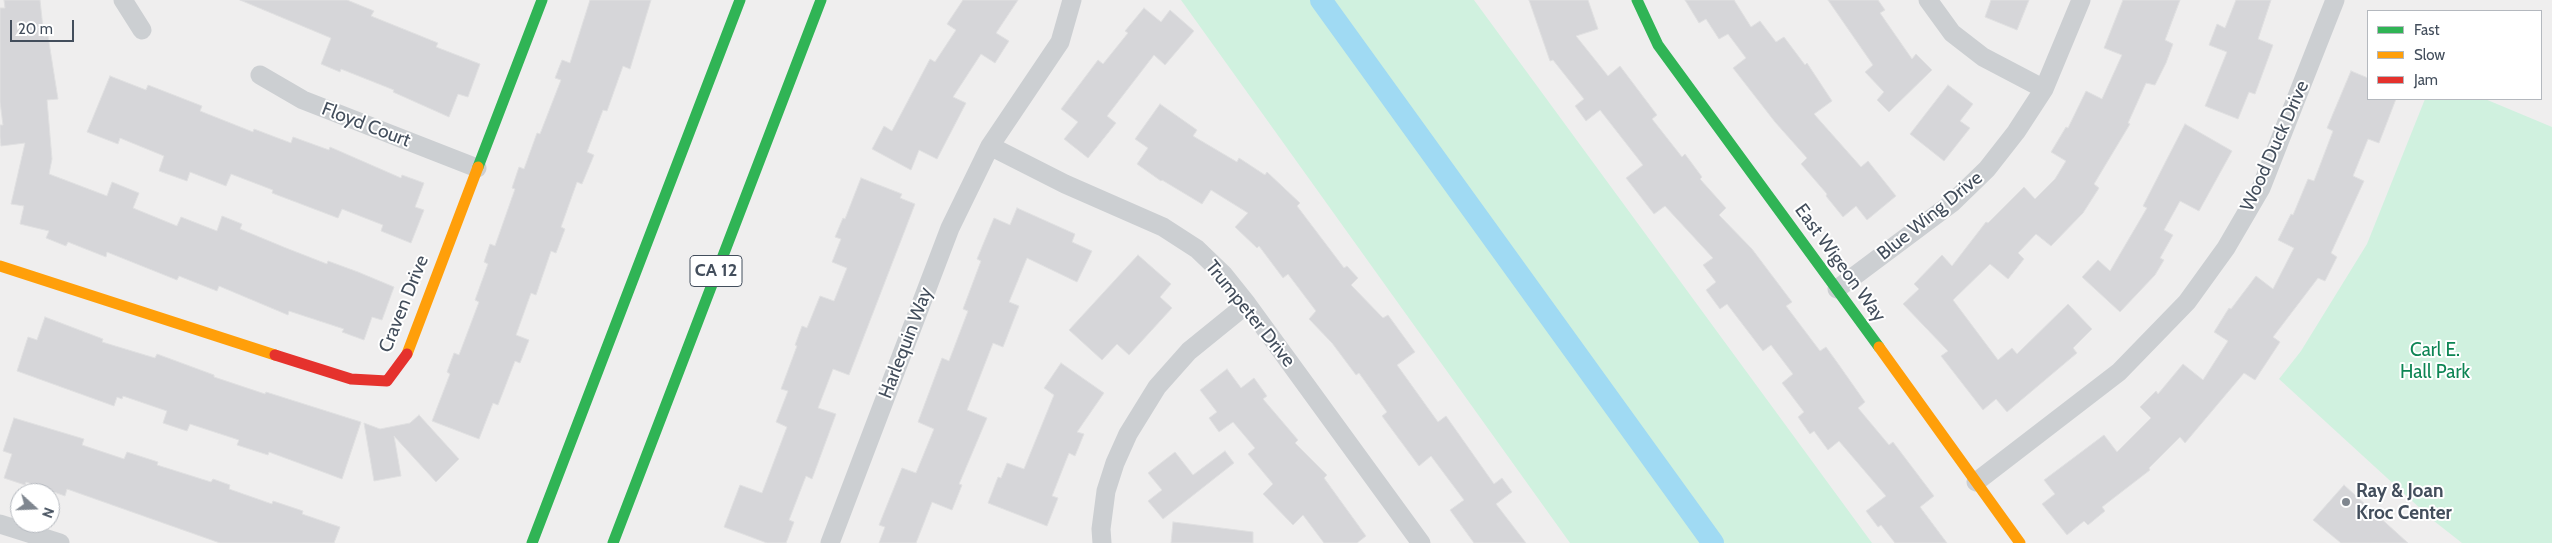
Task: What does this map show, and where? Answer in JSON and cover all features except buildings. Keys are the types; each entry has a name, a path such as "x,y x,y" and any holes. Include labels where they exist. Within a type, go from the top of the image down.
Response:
{"main road":[{"name":"Craven Drive","path":"0,266 351,379 387,381 406,355 542,0"},
{"path":"532,543 740,0"},
{"name":"CA 12","path":"613,543 713,278 822,0"},
{"name":"East Wigeon Way","path":"1637,0 1658,45 2020,543"}],"street":[{"path":"123,0 142,30"},
{"name":"Harlequin Way","path":"830,543 950,228 990,146 1060,42 1072,0"},
{"path":"1928,0 1952,33 1983,57 2044,88"},
{"name":"Blue Wing Drive","path":"1837,289 1952,202 1986,169 2016,132 2044,88 2081,0"},
{"name":"Wood Duck Drive","path":"1976,482 2119,372 2187,302 2226,248 2261,188 2335,0"},
{"name":"Floyd Court","path":"260,75 303,100 477,168"},
{"name":"Trumpeter Drive","path":"990,146 1065,184 1163,227 1197,249 1223,274 1247,304 1421,543"},
{"path":"1102,543 1101,529 1106,491 1115,463 1128,434 1156,387 1190,351 1247,304"},
{"path":"0,524 60,543"}],"green space":[{"path":"1181,0 1474,0 1872,543 1570,543"},
{"name":"Carl E. Hall Park","path":"2425,100 2487,100 2552,127 2552,543 2462,543 2434,521 2279,379 2301,351 2367,244"}],"waterway":[{"path":"1321,0 1713,543"}],"traffic: fast":[{"path":"478,167 542,0"},
{"path":"532,543 740,0"},
{"path":"613,543 821,0"},
{"path":"1637,0 1658,45 1879,347"}],"traffic: slow":[{"path":"407,354 478,167"},
{"path":"0,266 275,355"},
{"path":"1879,347 2020,543"}],"traffic: jam":[{"path":"275,355 351,379 387,381 407,354"}],"place":[{"name":"Ray & Joan Kroc Center","path":"2346,502"}]}
